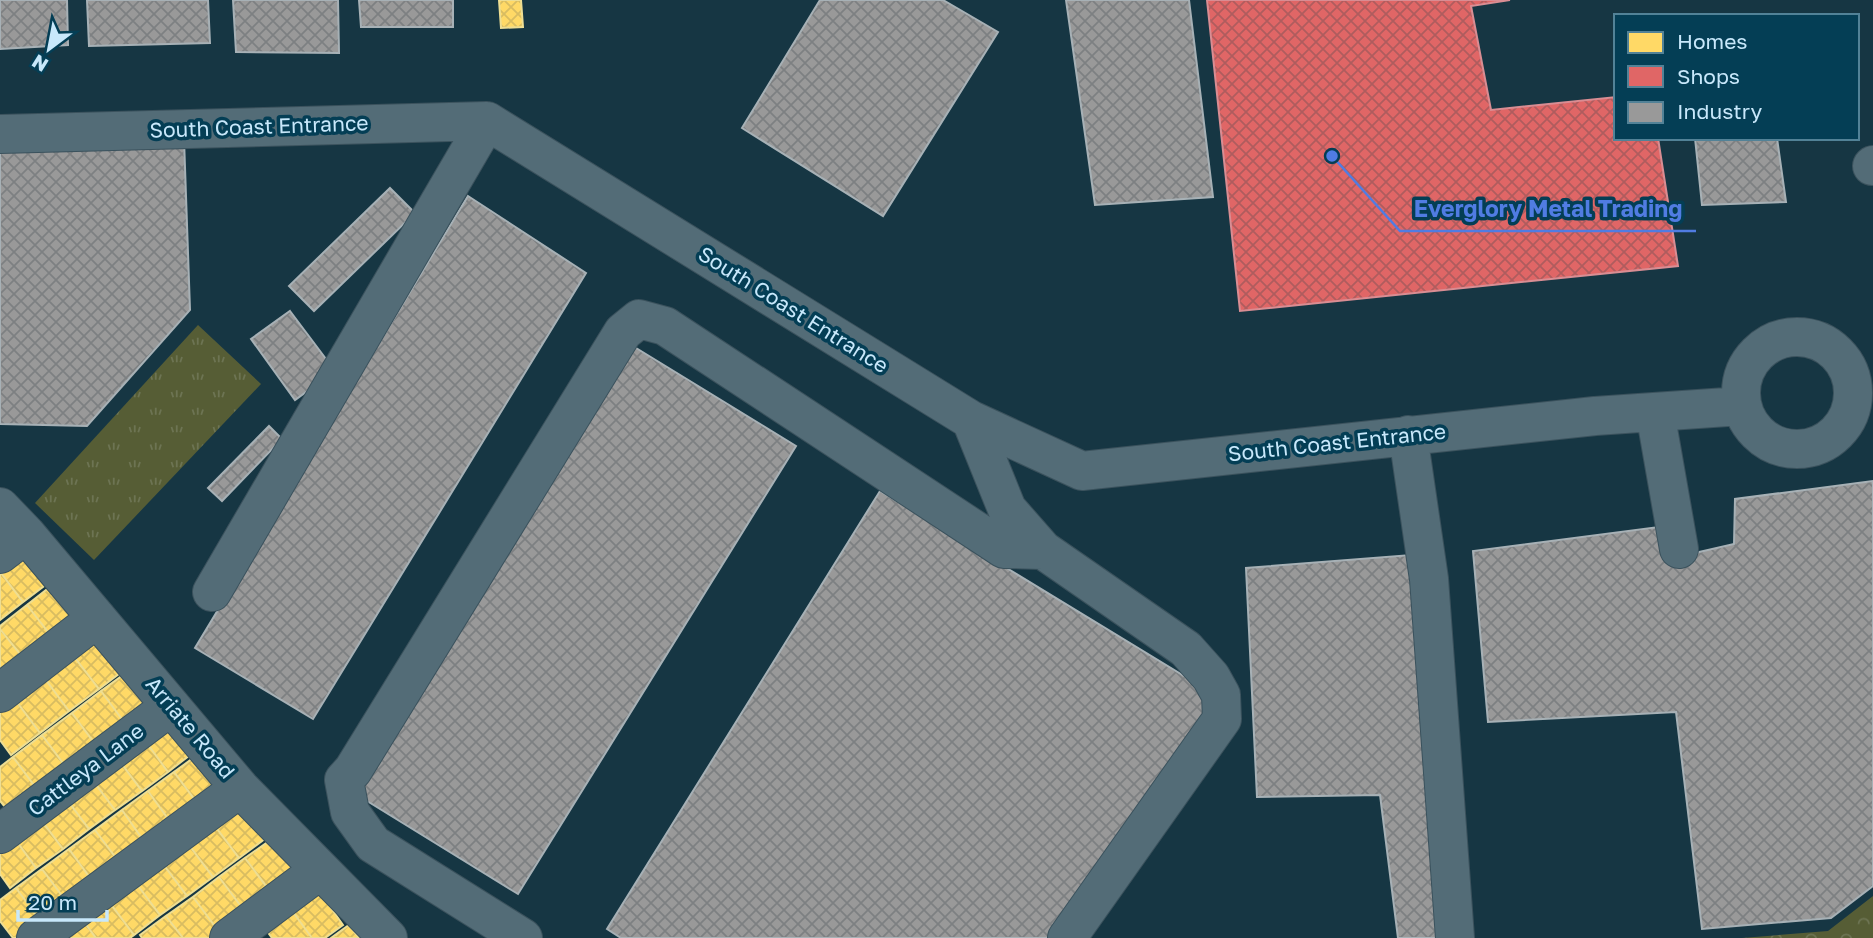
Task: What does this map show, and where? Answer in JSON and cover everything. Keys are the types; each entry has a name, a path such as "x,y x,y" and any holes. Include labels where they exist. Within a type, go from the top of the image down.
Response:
{"street":[{"name":"South Coast Entrance","path":"0,134 487,121 971,420 1082,471 1595,416 1742,406"},
{"path":"212,592 487,121"},
{"path":"523,938 373,844 349,812 344,780 623,332 639,319 665,326 1004,549 1043,550"},
{"path":"1656,412 1679,549"},
{"path":"971,420 1007,509 1043,550 1186,649 1211,677 1221,695 1222,719 1067,938"},
{"path":"1408,435 1429,579 1455,938"},
{"name":"Arriate Road","path":"7,526 97,618 240,788 388,938"},
{"path":"0,693 97,618"},
{"name":"Cattleya Lane","path":"0,834 172,706"},
{"path":"36,938 240,788"},
{"path":"229,938 320,870"}],"green space":[{"path":"198,325 261,384 94,560 35,503"},
{"path":"1873,896 1873,938 1742,938 1828,931"}],"building: Homes":[{"path":"499,0 521,0 523,27 501,28"},
{"path":"29,552 52,580 23,602 1,573"},
{"path":"1,573 23,602 0,620 0,575"},
{"path":"55,583 80,615 52,637 27,605"},
{"path":"27,605 52,637 24,659 0,626"},
{"path":"99,628 128,667 99,689 69,650"},
{"path":"0,629 24,659 0,677"},
{"path":"69,650 99,689 69,711 40,672"},
{"path":"130,670 159,708 130,730 101,691"},
{"path":"40,672 69,711 40,733 11,694"},
{"path":"101,691 130,730 101,752 72,713"},
{"path":"11,694 40,733 11,755 0,740 0,702"},
{"path":"72,713 101,752 71,774 42,735"},
{"path":"167,716 194,752 168,772 141,735"},
{"path":"42,735 71,774 42,796 13,757"},
{"path":"141,735 168,772 142,791 115,755"},
{"path":"200,753 227,789 201,808 174,772"},
{"path":"115,755 142,791 115,810 88,774"},
{"path":"13,757 42,796 13,817 0,801 0,767"},
{"path":"174,772 201,808 174,827 148,791"},
{"path":"88,774 115,810 89,829 62,793"},
{"path":"148,791 174,827 148,847 122,810"},
{"path":"62,793 89,829 63,849 36,813"},
{"path":"239,802 266,838 239,858 212,822"},
{"path":"122,810 148,847 122,866 95,830"},
{"path":"36,813 63,849 36,868 10,832"},
{"path":"212,822 239,858 213,877 186,841"},
{"path":"95,830 122,866 96,886 69,849"},
{"path":"10,832 36,868 10,888 0,874 0,839"},
{"path":"272,839 299,875 272,894 245,858"},
{"path":"186,841 213,877 187,896 160,860"},
{"path":"69,849 96,886 69,905 42,869"},
{"path":"245,858 272,894 246,913 219,877"},
{"path":"160,860 187,896 160,915 133,879"},
{"path":"42,869 69,905 43,924 16,888"},
{"path":"219,877 246,913 220,933 193,897"},
{"path":"133,879 160,915 134,935 107,899"},
{"path":"16,888 43,924 24,938 13,938 0,921 0,900"},
{"path":"317,888 343,925 325,938 312,938 290,908"},
{"path":"193,897 220,933 213,938 183,938 166,916"},
{"path":"107,899 134,935 130,938 96,938 81,918"},
{"path":"290,908 312,938 272,938 264,927"},
{"path":"166,916 183,938 142,938 140,935"},
{"path":"81,918 96,938 55,938"},
{"path":"349,925 359,938 331,938"}],"building: Shops":[{"path":"1207,0 1510,0 1471,6 1491,110 1614,97 1614,140 1658,140 1678,266 1240,311"}],"building: Industry":[{"path":"0,0 67,0 68,45 0,49"},
{"path":"87,0 208,0 210,43 89,46"},
{"path":"233,0 338,0 339,53 236,52"},
{"path":"359,0 453,0 453,27 361,27"},
{"path":"820,0 943,0 998,32 883,216 742,128"},
{"path":"1066,0 1189,0 1213,197 1095,205"},
{"path":"184,139 190,310 87,426 0,424 0,148"},
{"path":"1695,140 1777,140 1786,202 1702,205"},
{"path":"390,188 415,213 314,311 289,286"},
{"path":"468,196 586,273 313,719 195,648"},
{"path":"290,311 335,371 295,400 251,339"},
{"path":"623,340 796,446 518,894 346,788"},
{"path":"269,426 282,439 222,501 208,488"},
{"path":"1873,481 1873,886 1831,918 1702,929 1676,712 1488,722 1473,551 1666,526 1673,558 1734,544 1735,499"},
{"path":"880,491 1217,696 1056,938 621,938 607,929"},
{"path":"1411,555 1446,938 1398,938 1380,795 1257,797 1246,568"}],"place":[{"name":"Everglory Metal Trading","path":"1332,156"}]}
